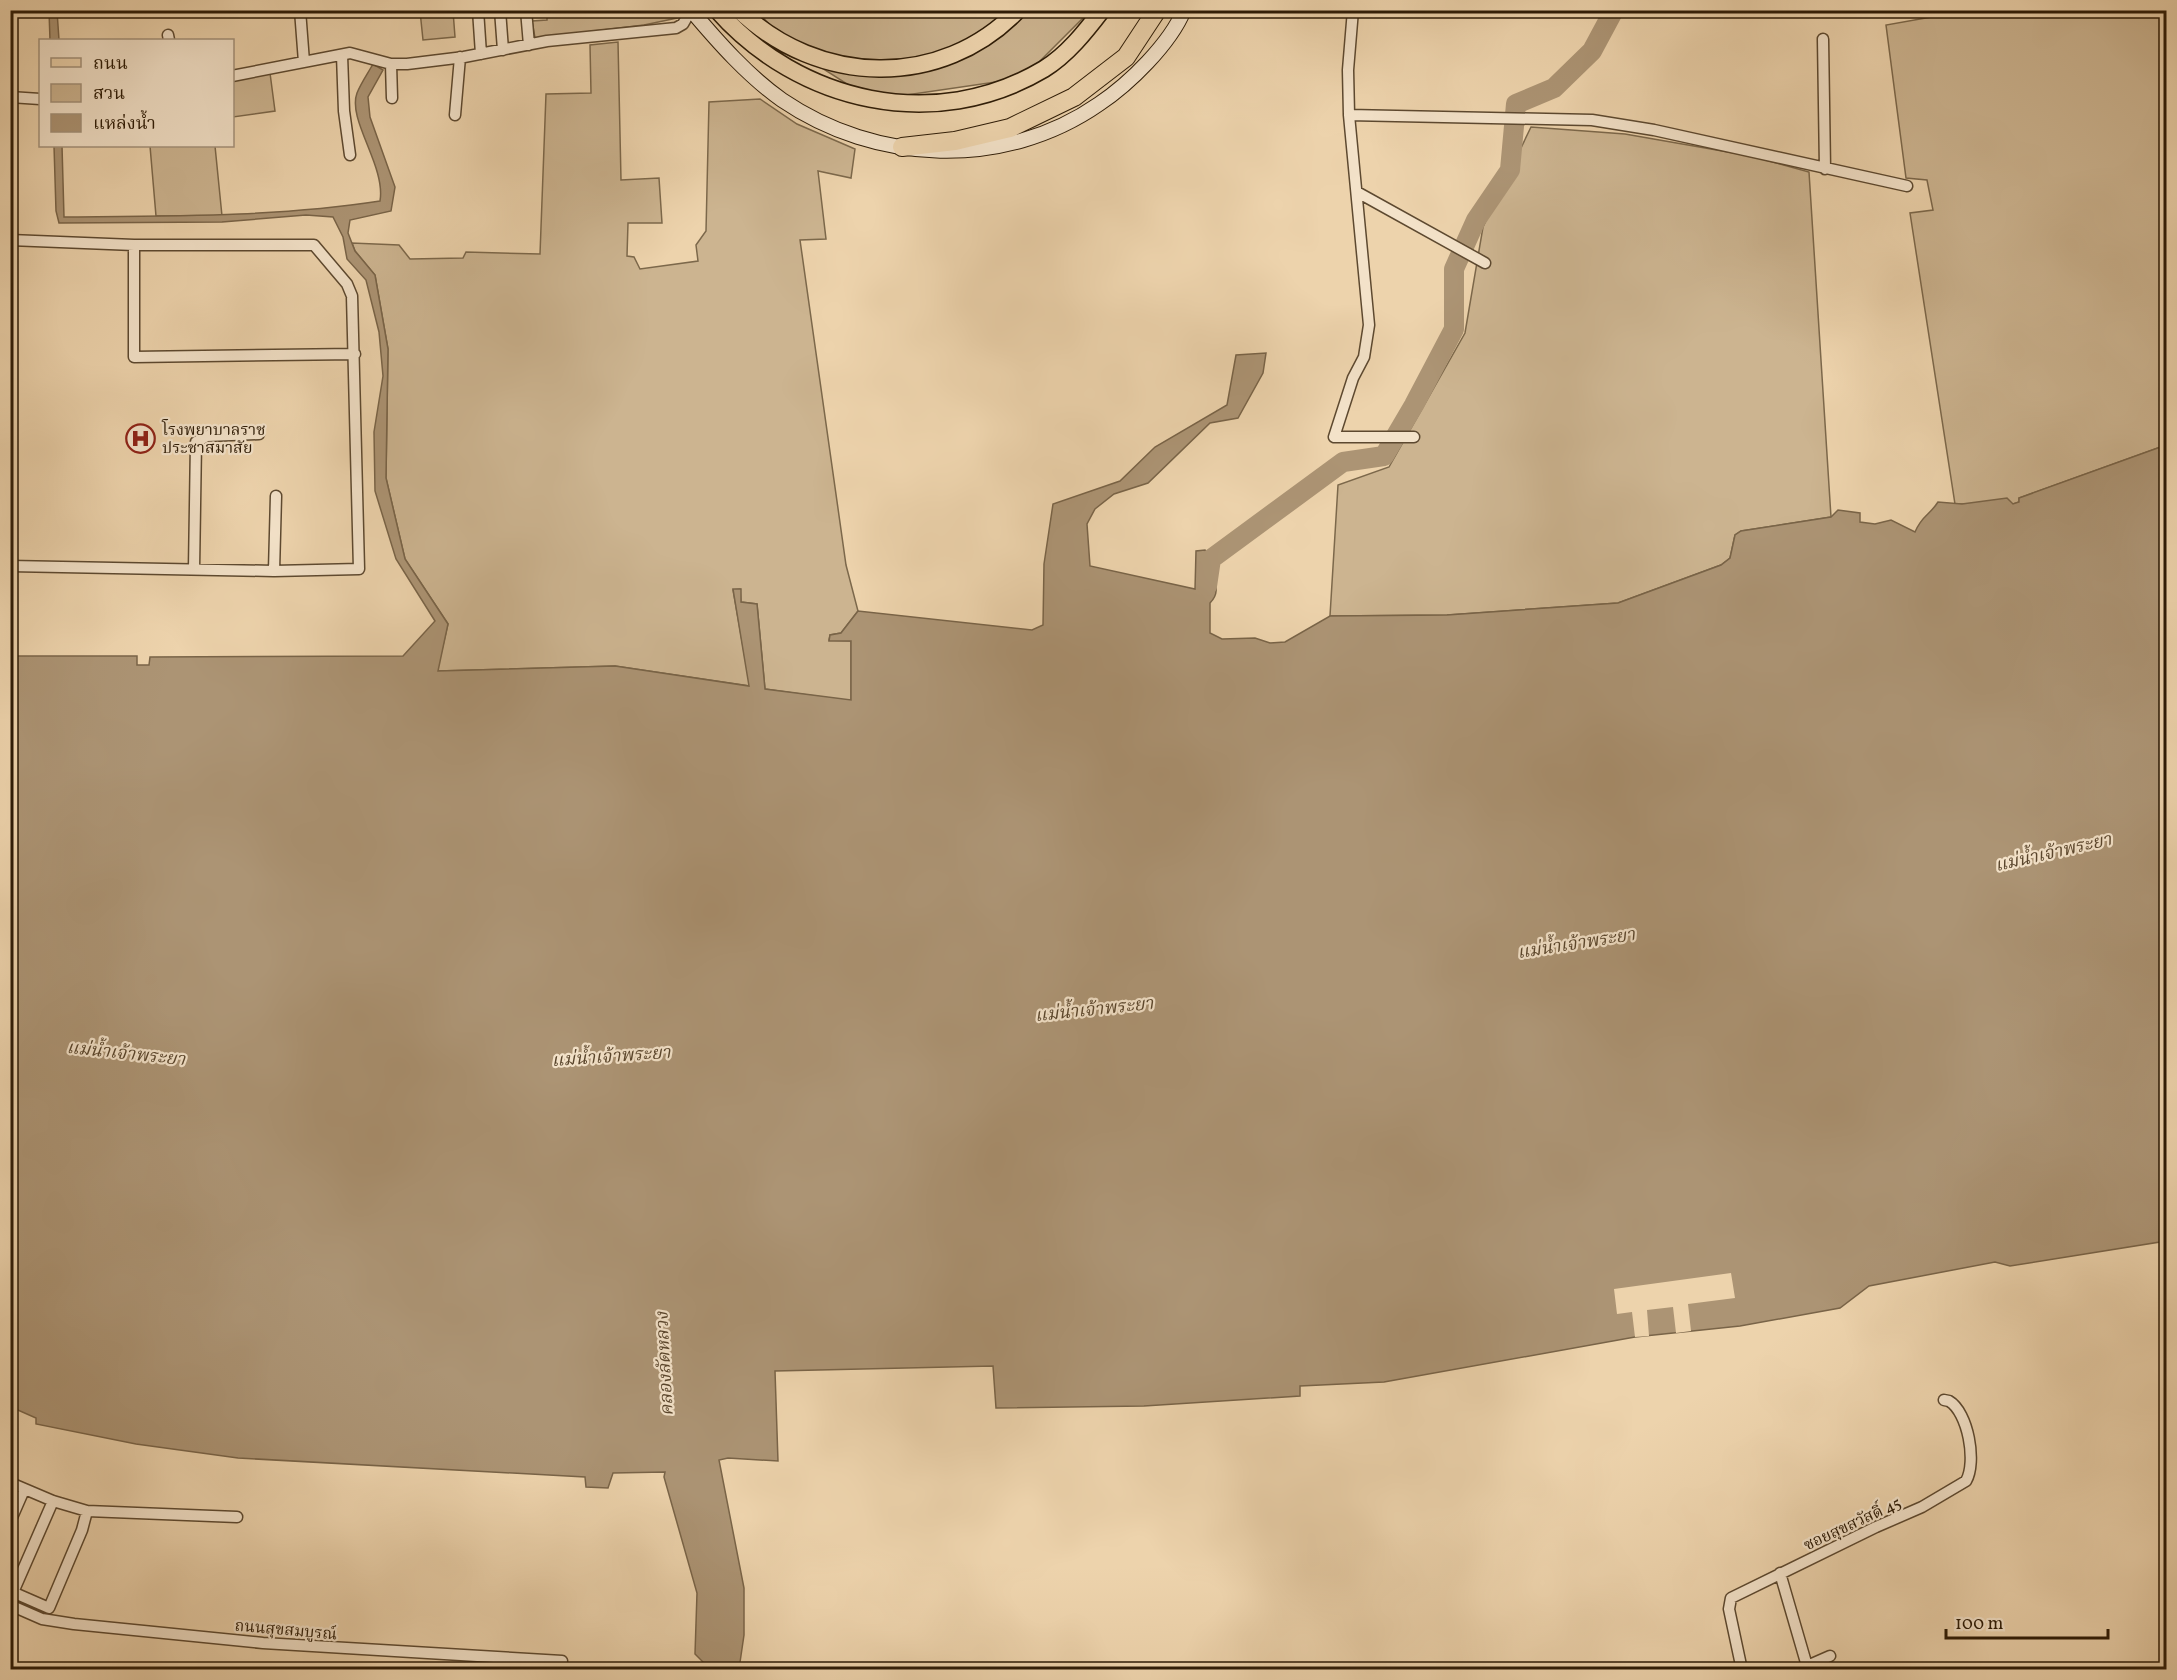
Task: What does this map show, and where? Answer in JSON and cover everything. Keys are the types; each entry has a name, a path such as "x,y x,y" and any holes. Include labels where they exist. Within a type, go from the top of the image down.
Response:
{"highway":[{"path":"902,147 955,141 1010,128 1074,97 1126,57 1157,10"}],"main road":[{"path":"717,10 757,48 816,84 847,95 881,101 921,104 971,99 1045,69 1083,35 1102,10"},
{"path":"739,10 792,49 852,68 890,69 931,62 969,49 998,31 1018,10"}],"street":[{"path":"300,10 304,62"},
{"path":"478,10 481,54"},
{"path":"500,10 503,50"},
{"path":"526,10 529,45"},
{"path":"234,76 342,55 363,56 392,64 676,28 684,24 691,10 720,45 782,99 836,130 934,153 977,150 1027,140 1079,119 1118,92 1150,59 1180,19 1184,10"},
{"path":"1353,10 1348,70 1349,115 1369,325 1368,342 1353,378 1334,437 1414,437"},
{"path":"1823,39 1826,169"},
{"path":"342,55 344,111 350,155"},
{"path":"455,116 460,57"},
{"path":"392,64 392,98"},
{"path":"10,97 39,99"},
{"path":"1349,115 1592,120 1645,128 1907,186"},
{"path":"1357,192 1481,261"},
{"path":"10,240 134,245 314,245 347,284 352,296 359,569 274,571 10,566"},
{"path":"134,245 134,357 355,354"},
{"path":"194,569 196,442 207,436 259,434"},
{"path":"274,571 276,496"},
{"name":"ซอยสุขสวัสดิ์ 45","path":"1742,1670 1729,1603 1736,1594 1922,1507 1966,1481 1972,1464 1960,1410 1949,1401 1944,1400"},
{"path":"13,1484 53,1502 87,1511 237,1517"},
{"path":"10,1522 24,1490"},
{"path":"53,1502 11,1594 49,1608 82,1530 87,1511"},
{"path":"1780,1573 1802,1668 1830,1656"},
{"name":"ถนนสุขสมบูรณ์","path":"10,1605 42,1619 74,1624 263,1643 562,1661"}],"green space":[{"path":"547,10 677,10 682,17 644,25 535,38 532,21 547,20"},
{"path":"420,11 453,11 455,37 423,40"},
{"path":"757,11 1090,11 1023,78 872,100 792,49"},
{"path":"1950,11 2166,11 2166,445 2019,498 2019,502 2013,504 1955,504 1910,213 1933,210 1927,180 1906,178 1886,25 1948,14"},
{"path":"618,42 621,180 659,178 662,223 628,223 627,256 634,257 640,269 698,261 696,245 706,231 709,102 760,99 797,124 855,149 851,178 818,171 826,239 800,240 846,565 858,611 841,633 830,635 829,640 851,641 851,701 765,689 757,604 741,602 740,589 733,590 750,686 615,666 437,671 448,624 405,559 386,478 388,349 375,275 355,251 352,243 399,245 410,259 463,258 466,252 540,254 546,94 591,93 590,45"},
{"path":"270,73 275,111 234,117 234,80"},
{"path":"1531,127 1625,134 1751,156 1809,172 1831,517 1741,531 1735,535 1730,558 1721,565 1618,603 1447,615 1330,616 1338,485 1389,467 1465,333 1483,227"},
{"path":"150,147 215,147 222,216 156,216"}],"water":[{"path":"49,11 57,11 59,39 50,39"},
{"path":"373,64 383,70 368,97 370,117 395,187 391,211 350,220 348,233 355,251 375,275 388,349 386,478 405,559 448,624 438,671 615,666 749,686 733,589 741,589 741,602 757,604 765,689 851,700 851,641 829,641 830,635 841,633 858,611 1032,630 1043,625 1044,564 1053,504 1120,481 1155,447 1227,405 1236,355 1266,353 1263,373 1238,418 1210,423 1148,483 1114,494 1095,509 1087,524 1090,566 1195,589 1196,551 1205,550 1210,560 1216,586 1216,594 1210,603 1210,633 1222,639 1255,638 1270,643 1285,642 1330,616 1447,615 1618,603 1721,565 1730,558 1735,535 1741,531 1831,517 1838,510 1860,513 1860,522 1875,524 1891,520 1915,532 1920,522 1938,502 1962,504 2007,498 2013,504 2019,502 2019,498 2166,445 2166,1241 2010,1266 1995,1262 1869,1286 1840,1308 1740,1326 1635,1337 1384,1382 1300,1386 1300,1396 1144,1406 996,1408 993,1366 775,1371 778,1461 728,1458 719,1460 744,1588 744,1635 739,1669 705,1669 707,1666 695,1654 697,1593 664,1477 665,1472 613,1473 608,1488 586,1487 585,1477 238,1458 136,1444 36,1424 36,1418 11,1407 11,656 137,656 137,665 149,665 150,657 403,656 435,621 396,559 375,491 374,432 383,376 379,332 366,280 347,259 343,237 333,217 306,215 222,222 59,223 56,211 54,147 62,147 64,217 262,213 380,201 378,173 357,116 355,104 359,89"}],"pier":[{"path":"1731,1273 1735,1298 1688,1304 1691,1331 1676,1333 1673,1307 1647,1310 1649,1336 1635,1337 1632,1312 1617,1314 1614,1289"}],"waterway":[{"path":"1207,586 1211,559 1343,462 1384,456 1454,329 1454,269 1476,220 1510,170 1516,104 1554,88 1592,51 1614,10"}],"place":[{"name":"โรงพยาบาลราช ประชาสมาสัย","path":"141,438"}],"water label":[{"name":"แม่น้ำเจ้าพระยา","path":"2053,852"},
{"name":"แม่น้ำเจ้าพระยา","path":"1576,943"},
{"name":"แม่น้ำเจ้าพระยา","path":"1094,1009"},
{"name":"แม่น้ำเจ้าพระยา","path":"126,1053"},
{"name":"แม่น้ำเจ้าพระยา","path":"611,1056"},
{"name":"คลองลัดหลวง","path":"664,1364"}]}
